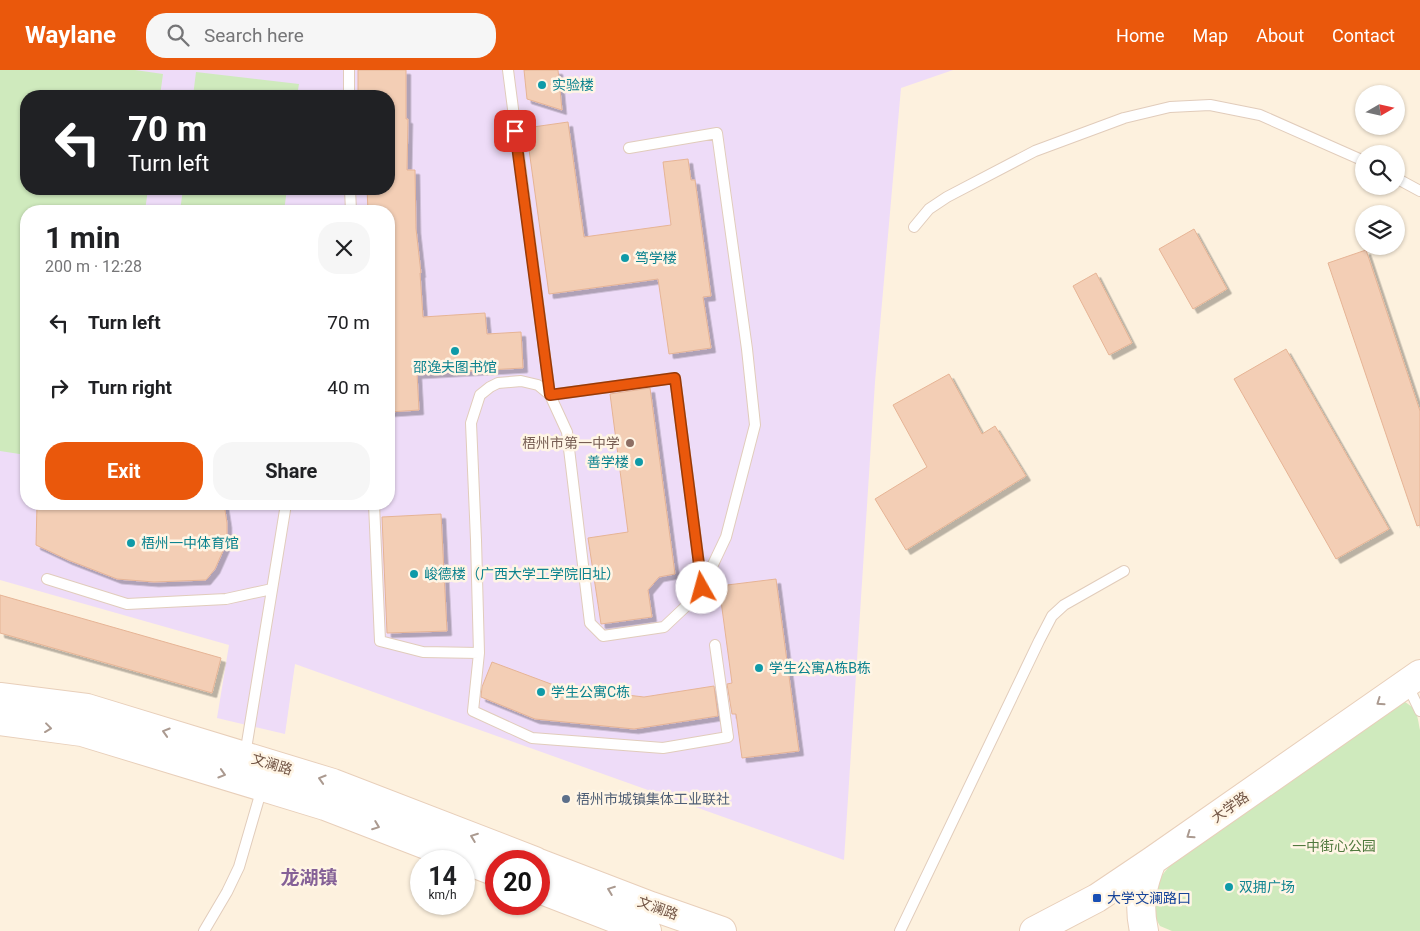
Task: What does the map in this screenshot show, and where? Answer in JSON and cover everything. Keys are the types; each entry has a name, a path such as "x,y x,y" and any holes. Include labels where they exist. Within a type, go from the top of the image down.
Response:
{"main road":[{"name":"大学路","path":"1034,931 1097,898 1413,678"},
{"name":"文澜路","path":"0,697 87,708 333,783 507,850"},
{"name":"文澜路","path":"0,722 82,732 325,806 485,868"},
{"path":"1144,931 1141,900 1144,881 1152,861"},
{"name":"文澜路","path":"550,867 722,931"},
{"name":"文澜路","path":"550,893 648,931"}],"lane":[{"path":"349,70 349,90"},
{"path":"508,70 550,395 567,432 590,623 602,636 664,627 699,594 726,536 755,425 747,349 717,133 629,148"},
{"path":"914,227 929,210 947,197 1036,151 1124,118 1170,107 1210,105 1260,115 1355,156"},
{"path":"1405,183 1420,191"},
{"path":"702,588 675,378 550,395 538,385 531,383 521,381 498,383 480,395 471,423 479,654 473,711 532,738 663,748 728,737 715,645"},
{"path":"245,756 285,510"},
{"path":"374,510 380,641 423,652 479,654"},
{"path":"900,931 1052,616 1064,605 1124,571"},
{"path":"47,579 127,604 226,599 272,589"},
{"path":"1413,678 1420,711"},
{"path":"204,931 227,892 239,866 263,787"}],"shaded area":[{"name":"梧州市第一中学","path":"0,70 953,70 901,88 875,382 844,860 295,664 285,734 217,718 229,645 0,580"}],"green space":[{"path":"0,70 135,70 163,74 161,90 20,90 20,195 147,195 146,205 20,205 20,454 0,451"},
{"path":"196,72 299,84 298,90 194,90"},
{"path":"182,195 286,195 285,205 181,205"},
{"name":"一中街心公园","path":"1402,700 1411,706 1415,712 1420,730 1420,931 1172,931 1160,926 1152,912 1151,896 1163,874 1177,857"}],"building":[{"path":"358,70 406,70 406,119 408,119 407,170 415,170 416,229 423,317 485,313 487,334 521,332 523,368 417,374 419,410 395,412 395,205 368,205 367,195 395,195 395,90 358,90"},
{"name":"实验楼","path":"524,70 558,70 562,110 527,99"},
{"name":"笃学楼","path":"568,122 584,237 671,225 663,162 688,159 691,180 695,180 711,296 703,297 711,348 669,354 658,279 549,294 526,128"},
{"path":"1194,229 1227,289 1193,309 1159,249"},
{"path":"1355,254 1368,255 1420,411 1420,525 1417,526 1328,263"},
{"path":"1096,273 1132,343 1109,355 1073,286"},
{"path":"1286,349 1389,529 1336,559 1234,379"},
{"path":"949,374 982,434 995,426 1026,476 906,550 875,499 927,467 893,405"},
{"name":"善学楼","path":"650,388 675,574 659,577 648,590 652,617 601,624 588,538 628,532 610,394"},
{"name":"梧州一中体育馆","path":"37,510 225,510 227,523 227,542 215,569 206,580 154,582 117,579 36,545"},
{"name":"峻德楼（广西大学工学院旧址）","path":"441,514 447,631 387,633 382,517"},
{"name":"学生公寓A栋B栋","path":"776,579 799,751 742,758 736,714 732,714 727,684 732,683 719,586"},
{"path":"0,595 221,658 212,693 0,633"},
{"name":"学生公寓C栋","path":"492,662 559,687 644,697 714,686 718,716 634,729 535,719 481,697 482,687"}],"place":[{"name":"实验楼","path":"542,85"},
{"name":"笃学楼","path":"625,258"},
{"name":"邵逸夫图书馆","path":"455,351"},
{"name":"梧州市第一中学","path":"630,443"},
{"name":"善学楼","path":"639,462"},
{"name":"梧州一中体育馆","path":"131,543"},
{"name":"峻德楼（广西大学工学院旧址）","path":"414,574"},
{"name":"学生公寓A栋B栋","path":"759,668"},
{"name":"学生公寓C栋","path":"541,692"},
{"name":"梧州市城镇集体工业联社","path":"566,799"},
{"name":"双拥广场","path":"1229,887"},
{"name":"大学文澜路口","path":"1097,898"}],"district":[{"name":"龙湖镇","path":"309,877"}],"route":[{"path":"515,131 550,395 675,378 702,588"}]}
